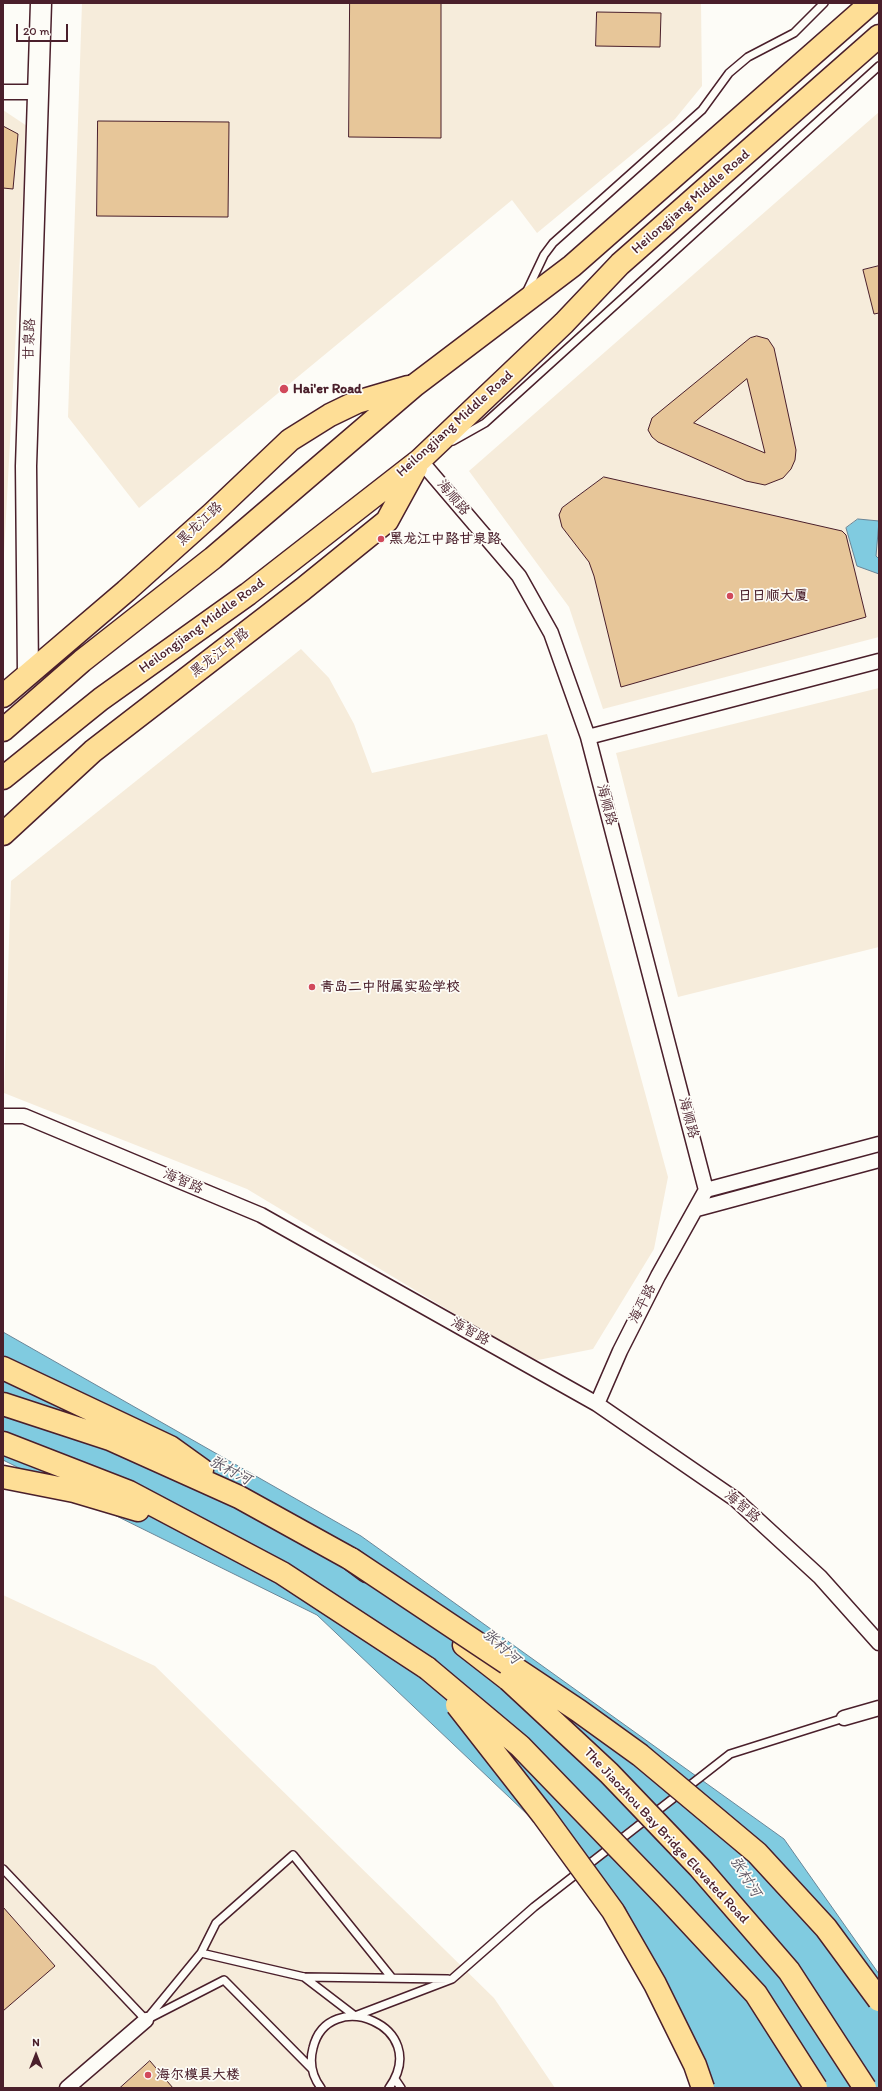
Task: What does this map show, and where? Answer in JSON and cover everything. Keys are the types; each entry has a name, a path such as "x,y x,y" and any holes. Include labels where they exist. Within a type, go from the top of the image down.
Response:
{"highway":[{"path":"3,730 82,661 213,558 415,385 572,266 870,3"},
{"name":"Heilongjiang Middle Road","path":"3,778 101,699 248,594 420,460 564,323 620,264 879,36"},
{"name":"黑龙江路","path":"3,696 212,514 290,440 330,415 357,402 415,385"},
{"name":"黑龙江中路","path":"3,834 93,751 303,590 387,521 420,460"},
{"path":"3,1368 170,1447 239,1497"},
{"name":"The Jiaozhou Bay Bridge Elevated Road","path":"3,1404 110,1439 239,1497 351,1559 509,1680 610,1773 700,1868 789,1971 865,2088"},
{"path":"3,1443 129,1492 282,1573 427,1668 520,1746 672,1902 756,1994 816,2088"},
{"path":"3,1477 74,1491 131,1508 223,1542"},
{"path":"351,1559 579,1711 640,1755 757,1853 826,1928 879,2000"},
{"path":"427,1668 543,1815 614,1911 658,1991 695,2065 703,2088"}],"street":[{"name":"甘泉路","path":"28,675 26,466 41,3"},
{"path":"3,92 38,92"},
{"name":"海顺路","path":"420,460 519,576 551,633 588,737 706,1190"},
{"path":"588,737 879,661"},
{"name":"海智路","path":"3,1116 24,1116 261,1215 597,1404 735,1499 820,1577 879,1643"},
{"path":"706,1190 879,1144"},
{"path":"697,1209 879,1160"},
{"name":"海平路","path":"597,1404 620,1351 658,1276 697,1209 706,1190"},
{"path":"844,1718 879,1708"},
{"path":"67,2088 146,2020"}],"lane":[{"path":"518,307 544,255 553,243 702,110 729,73 748,57 794,33 824,3"},
{"path":"420,460 485,423 879,66"},
{"path":"322,2088 316,2081 312,2069 311,2056 314,2043 321,2032 331,2023 343,2018 355,2016 452,1979 534,1907 730,1754 844,1718"},
{"path":"146,2020 201,1953 216,1923 293,1856 392,1978"},
{"path":"3,1869 146,2020"},
{"path":"201,1953 304,1977 452,1979"},
{"path":"304,1977 355,2016 370,2019 383,2026 393,2037 398,2050 399,2065 395,2079 389,2088"},
{"path":"146,2020 224,1980 312,2069"},
{"path":"395,2079 401,2088"}],"shaded area":[{"path":"82,3 701,3 702,86 675,119 537,233 512,200 139,508 68,417"},
{"path":"3,110 27,126 3,572"},
{"path":"879,112 879,637 603,709 569,607 469,471"},
{"name":"青岛二中附属实验学校","path":"301,649 329,678 354,724 372,773 547,734 668,1177 654,1249 593,1349 533,1361 247,1189 4,1093 11,881"},
{"path":"879,688 879,947 678,997 616,753"},
{"path":"3,1595 155,1666 494,1998 555,2088 3,2088"}],"water":[{"path":"858,519 879,521 876,556 879,559 879,574 857,566 846,528"},
{"name":"张村河","path":"3,1332 361,1536 784,1839 879,1974 879,2088 707,2088 625,1907 317,1615 3,1460"}],"building":[{"path":"350,3 441,3 441,138 349,137"},
{"path":"597,12 661,13 660,47 596,46"},
{"path":"98,121 229,122 228,217 97,216"},
{"path":"3,126 18,134 13,189 3,188"},
{"path":"879,266 879,313 874,314 863,270"},
{"path":"757,336 768,339 774,348 796,450 795,460 791,469 783,478 765,485 746,481 658,442 652,437 648,430 652,418 750,338","holes":["747,379 765,453 694,423"]},
{"name":"日日顺大厦","path":"604,477 842,531 846,535 866,617 621,687 594,576 589,562 562,527 559,515 562,508"},
{"path":"3,1907 55,1966 3,2011"},
{"name":"海尔模具大楼","path":"150,2061 173,2088 120,2088"}],"place":[{"name":"Hai'er Road","path":"284,389"},
{"name":"黑龙江中路甘泉路","path":"381,539"},
{"name":"日日顺大厦","path":"730,596"},
{"name":"青岛二中附属实验学校","path":"312,987"},
{"name":"海尔模具大楼","path":"148,2075"}]}
